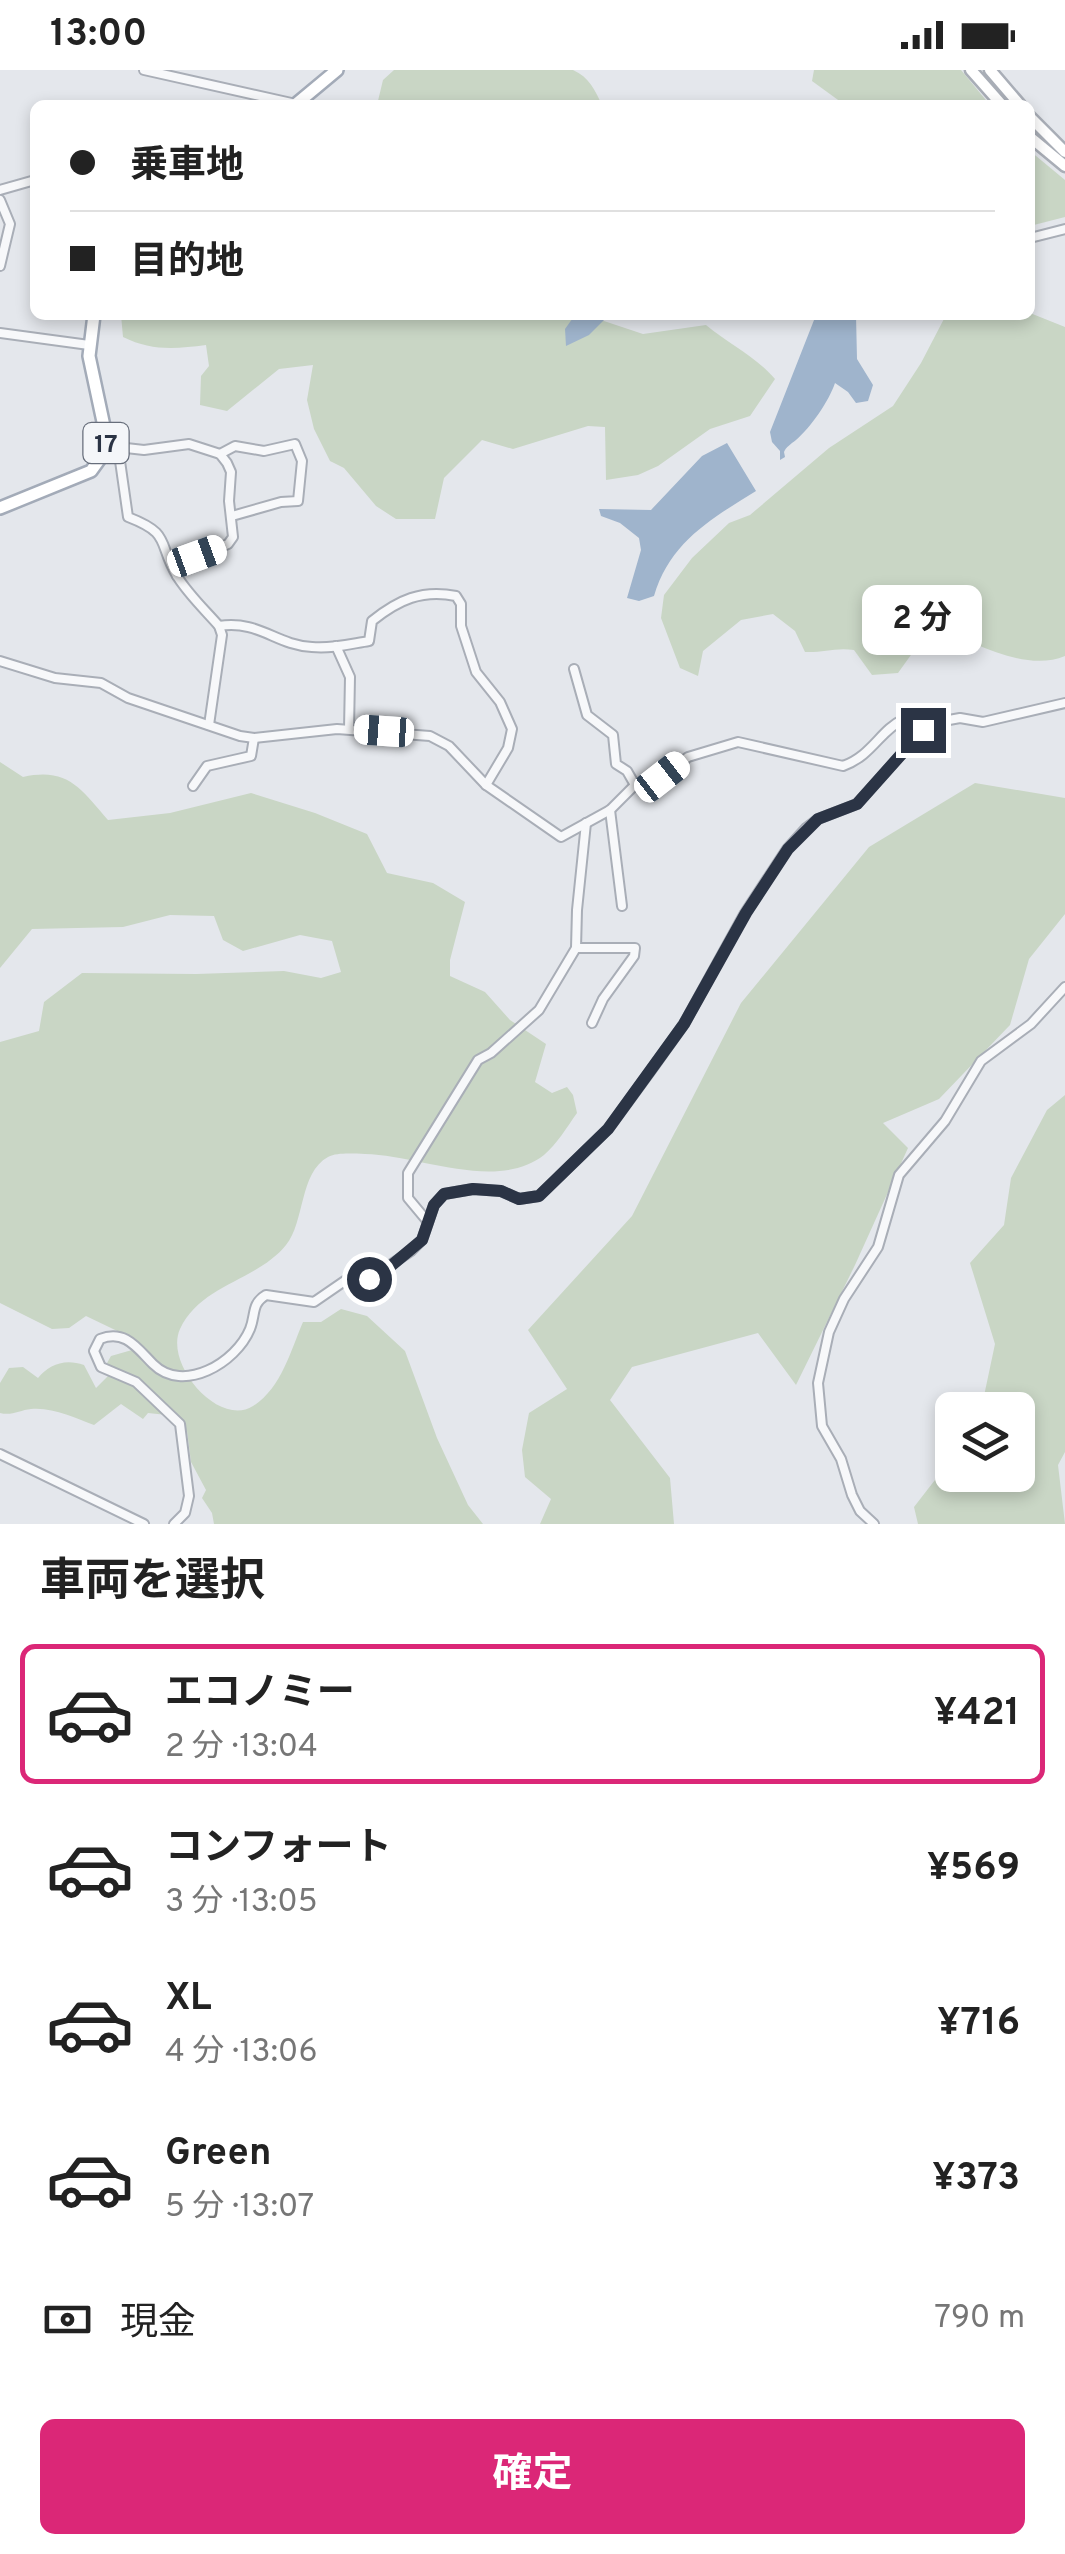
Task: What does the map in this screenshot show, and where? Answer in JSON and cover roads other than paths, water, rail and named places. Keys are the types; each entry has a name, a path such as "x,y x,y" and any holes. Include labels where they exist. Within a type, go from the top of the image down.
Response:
{"main road":[{"path":"301,100 337,70"},
{"name":"17","path":"0,508 90,471 112,446 90,372 93,320"}],"street":[{"path":"144,70 278,100"},
{"path":"971,70 998,100"},
{"path":"990,70 1016,100"},
{"path":"1035,122 1065,152"},
{"path":"1035,142 1065,166"},
{"path":"0,190 30,181"},
{"path":"0,200 10,224 0,266"},
{"path":"1035,237 1065,228"},
{"path":"0,333 89,346"},
{"path":"177,576 182,563 228,544 233,537 231,472 220,454 189,444 144,450 112,446 128,517 151,526 161,536 177,576 219,626 223,644 208,726"},
{"path":"220,454 235,446 264,451 294,444 302,461 298,501 232,516"},
{"path":"219,626 240,623 309,648 336,646 369,641 372,621 412,596 435,592 456,596 476,672 500,702 512,729 508,748 486,786"},
{"path":"336,646 350,676 349,729"},
{"path":"0,661 55,678 101,683 128,698 254,738 349,729 419,734 440,740 486,786 561,837 610,810 636,785 662,777 688,757 738,742 843,766 859,759 890,725 904,718 944,716 945,720"},
{"path":"574,669 586,712 614,735 616,764 636,785"},
{"path":"174,1524 185,1512 189,1496 180,1424 136,1382 101,1366 94,1351 100,1339 128,1339 163,1372 180,1378 194,1376 212,1368 242,1340 250,1328 253,1310 266,1294 314,1302 346,1280 369,1279 411,1251 422,1240 438,1199 458,1190 501,1191 519,1199 539,1196 608,1129 684,1024 746,913 788,849 818,819 857,804 923,730 945,720 982,722 1065,703"},
{"path":"193,786 207,766 251,756 254,738"},
{"path":"610,810 622,906"},
{"path":"428,1222 408,1198 408,1173 478,1060 492,1054 539,1010 576,948 576,910 586,823"},
{"path":"576,948 635,948 634,956 603,999 592,1023"},
{"path":"874,1524 860,1511 822,1426 818,1384 830,1332 844,1299 878,1247 900,1175 945,1121 981,1061 1031,1024 1065,987"},
{"path":"0,1454 144,1524"}],"water":[{"path":"571,320 604,320 589,335 566,346 565,329"},
{"path":"814,320 856,320 857,359 873,385 868,401 856,403 835,383 819,413 780,460 780,451 770,432"},
{"path":"727,443 756,491 708,522 681,546 654,596 639,601 627,598 641,550 639,538 620,523 601,516 599,509 651,510 702,456"}]}
